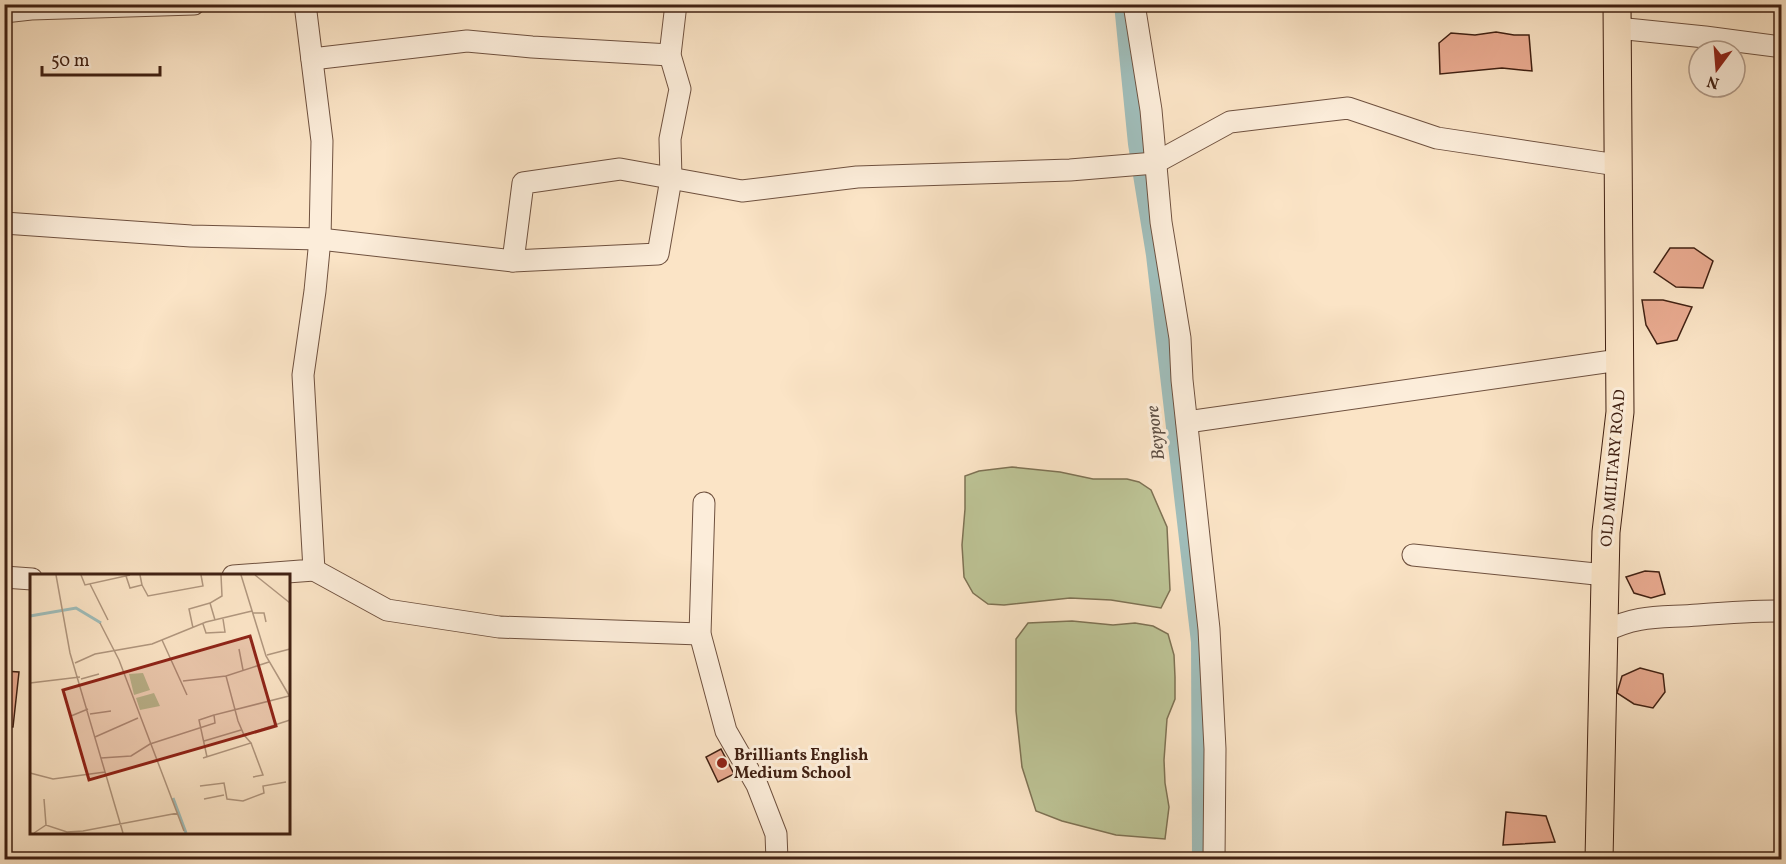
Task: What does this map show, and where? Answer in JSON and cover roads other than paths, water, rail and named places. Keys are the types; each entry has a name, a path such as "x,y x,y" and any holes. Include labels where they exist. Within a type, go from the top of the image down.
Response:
{"main road":[{"name":"OLD MILITARY ROAD","path":"1599,860 1606,532 1620,412 1617,16"}],"street":[{"path":"4,12 31,9 194,4"},
{"path":"305,4 322,141 320,239 303,375 314,570"},
{"path":"4,223 191,236 320,239 513,261 658,254 671,179 670,139 680,89 670,55 676,4"},
{"path":"1134,4 1151,110 1161,222 1180,338 1182,380 1209,628 1215,749 1214,860"},
{"path":"1617,16 1705,37 1782,47"},
{"path":"312,59 467,41 670,55"},
{"path":"513,261 523,183 620,169 742,191 857,177 1070,170 1155,163 1230,122 1348,108 1437,138 1617,165"},
{"path":"1187,422 1619,360"},
{"path":"704,503 700,634 726,731 757,785 776,834 777,860"},
{"path":"1413,555 1605,575"},
{"path":"260,574 314,570 387,610 499,627 700,634"},
{"path":"4,577 30,579"},
{"path":"1603,633 1622,623 1647,617 1776,611"}],"waterway":[{"name":"Beypore","path":"1122,4 1136,144 1154,255 1199,642 1200,860"}],"place":[{"name":"Brilliants English Medium School","path":"722,763"}]}
